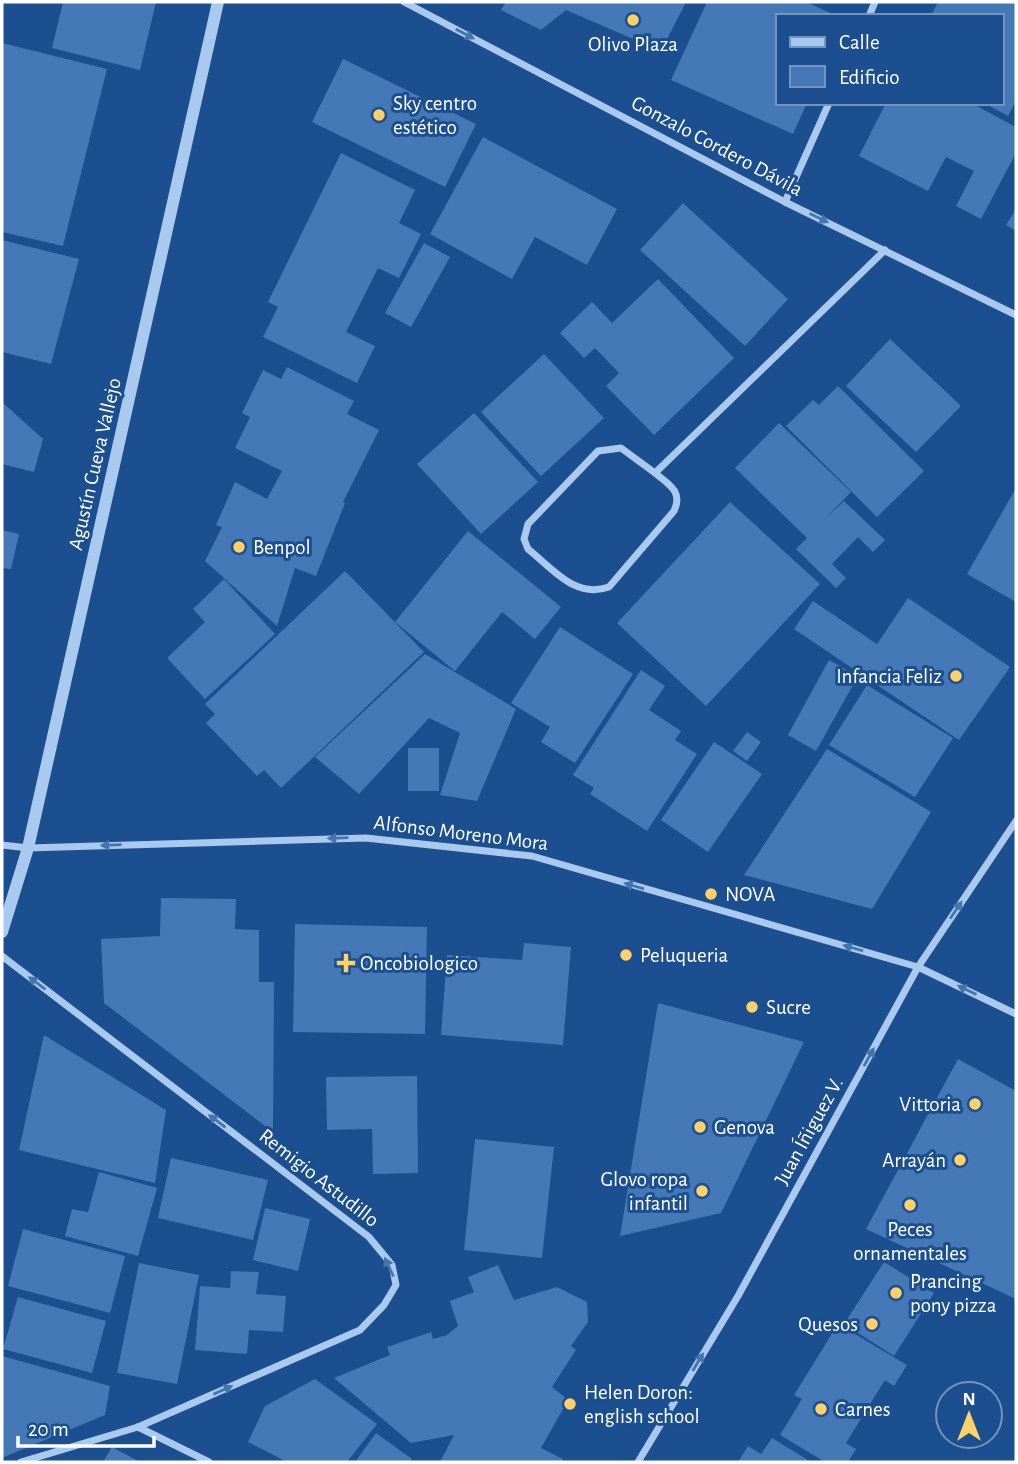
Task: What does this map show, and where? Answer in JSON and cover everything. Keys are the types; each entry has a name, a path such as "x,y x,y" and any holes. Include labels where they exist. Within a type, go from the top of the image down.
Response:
{"street":[{"name":"Agustín Cueva Vallejo","path":"2,932 28,848 218,2"},
{"name":"Gonzalo Cordero Dávila","path":"404,2 785,202 1016,315"},
{"path":"785,202 828,105"},
{"path":"655,473 885,250"},
{"path":"621,447 655,473 675,489 678,501 674,511 609,587 596,592 579,590 528,549 524,539 528,524 598,451 621,447"},
{"name":"Juan Íñiguez V.","path":"638,1462 738,1296 918,967 1016,821"},
{"name":"Alfonso Moreno Mora","path":"2,845 28,848 366,838 532,856 918,967 1016,1014"},
{"name":"Remigio Astudillo","path":"2,956 369,1237 392,1265 396,1285 384,1306 360,1330 138,1427 21,1462"},
{"path":"138,1427 209,1462"}],"building":[{"path":"63,2 156,2 140,70 52,48"},
{"name":"Olivo Plaza","path":"506,2 686,2 661,51 566,10 541,30 501,10"},
{"path":"707,2 806,2 833,14 776,14 776,105 806,105 793,134 671,80"},
{"path":"938,2 1016,2 1016,101 1008,116 988,105 1004,105 1004,14 932,14"},
{"path":"2,43 107,69 63,246 2,232"},
{"path":"343,59 476,124 445,187 312,122"},
{"path":"885,105 975,105 1016,127 1016,153 981,219 956,206 974,171 946,157 928,191 859,156"},
{"path":"483,137 617,209 587,265 535,237 512,279 430,234"},
{"path":"341,153 415,190 399,223 421,234 399,278 378,268 346,332 375,346 357,383 263,337 278,307 268,302"},
{"path":"683,203 788,299 745,346 640,250"},
{"path":"1016,209 1016,231 1006,225"},
{"path":"2,240 79,259 51,364 2,352"},
{"path":"424,243 450,257 411,327 385,313"},
{"path":"658,279 734,358 654,435 606,386 619,373 595,348 584,358 560,333 592,302 612,323"},
{"path":"890,339 961,406 916,452 846,386"},
{"path":"544,354 604,418 541,476 481,412"},
{"path":"287,367 354,401 347,414 379,430 343,502 345,503 316,576 295,568 277,626 205,561 222,527 216,525 235,482 267,499 282,471 235,448 250,417 242,413 263,370 281,379"},
{"path":"838,386 924,471 877,517 786,426 813,400 819,405"},
{"path":"2,402 43,439 34,472 2,464"},
{"path":"474,413 538,482 481,534 417,464"},
{"path":"779,423 851,492 823,521 844,501 885,540 873,552 858,537 832,564 846,578 836,588 796,549 807,538 735,468"},
{"path":"1016,488 1016,602 967,574"},
{"path":"730,502 820,584 706,706 617,623"},
{"path":"2,530 19,534 11,569 2,568"},
{"path":"468,531 561,607 535,639 502,612 455,671 395,622"},
{"path":"345,571 424,652 281,788 264,770 257,776 206,723 215,714 205,704"},
{"path":"224,579 275,634 205,699 167,658 205,622 193,609"},
{"path":"908,598 1010,667 959,740 794,629 813,601 877,644"},
{"path":"560,627 633,674 575,763 541,742 550,727 511,703"},
{"path":"425,654 516,709 477,801 440,795 460,733 429,718 359,794 315,757"},
{"path":"829,660 858,676 816,751 788,735"},
{"path":"641,670 665,686 649,710 681,731 675,740 697,754 647,831 590,794 594,788 573,775"},
{"path":"867,685 953,738 915,797 829,745"},
{"path":"747,732 761,742 747,761 733,751"},
{"path":"714,742 762,774 708,852 661,820"},
{"path":"408,748 439,748 439,791 408,791"},
{"path":"827,749 931,812 872,909 744,875"},
{"path":"161,898 236,899 235,929 259,930 259,982 274,982 273,1132 104,1003 101,939 160,936"},
{"path":"295,924 427,927 425,1034 293,1032"},
{"path":"524,943 571,947 563,1045 441,1035 447,955 522,960"},
{"name":"Genova","path":"658,1003 804,1042 721,1213 620,1236"},
{"path":"44,1035 166,1110 155,1183 19,1150"},
{"name":"Arrayán","path":"958,1059 1016,1091 1016,1299 866,1229"},
{"path":"417,1076 418,1173 373,1174 372,1129 327,1130 326,1077"},
{"path":"475,1139 554,1147 542,1258 464,1250"},
{"path":"171,1158 268,1180 253,1240 158,1218"},
{"path":"99,1172 157,1188 138,1256 65,1236 72,1209 88,1212"},
{"path":"265,1208 310,1219 298,1271 253,1260"},
{"path":"23,1229 125,1256 110,1313 8,1286"},
{"path":"884,1262 934,1293 894,1356 844,1324"},
{"path":"139,1263 199,1275 177,1384 117,1373"},
{"path":"498,1265 514,1300 557,1287 587,1302 588,1322 571,1346 576,1350 552,1387 568,1400 541,1448 563,1459 562,1462 440,1462 454,1435 411,1443 334,1378 390,1355 387,1347 431,1332 433,1339 447,1335 458,1326 450,1301 474,1292 468,1277"},
{"path":"231,1271 259,1272 256,1294 286,1296 283,1332 249,1330 247,1354 195,1350 200,1286 230,1288"},
{"path":"18,1297 106,1321 92,1373 3,1349"},
{"path":"838,1324 907,1365 894,1386 885,1380 846,1443 856,1449 848,1462 825,1462 780,1435 802,1399 794,1395"},
{"path":"2,1356 110,1386 105,1415 2,1458"},
{"path":"315,1379 377,1424 347,1462 287,1462 248,1442 265,1406"},
{"path":"376,1433 412,1459 410,1462 355,1462"},
{"path":"772,1438 811,1462 738,1462 748,1446 761,1454"},
{"path":"112,1447 140,1462 103,1462"}],"place":[{"name":"Olivo Plaza","path":"633,20"},
{"name":"Sky centro estético","path":"379,115"},
{"name":"Benpol","path":"239,547"},
{"name":"Infancia Feliz","path":"956,676"},
{"name":"NOVA","path":"711,894"},
{"name":"Peluqueria","path":"626,955"},
{"name":"Oncobiologico","path":"346,963"},
{"name":"Sucre","path":"752,1007"},
{"name":"Vittoria","path":"975,1104"},
{"name":"Genova","path":"700,1127"},
{"name":"Arrayán","path":"960,1160"},
{"name":"Glovo ropa infantil","path":"702,1191"},
{"name":"Peces ornamentales","path":"910,1205"},
{"name":"Prancing pony pizza","path":"896,1293"},
{"name":"Quesos","path":"872,1324"},
{"name":"Helen Doron: english school","path":"570,1404"},
{"name":"Carnes","path":"821,1409"}]}
